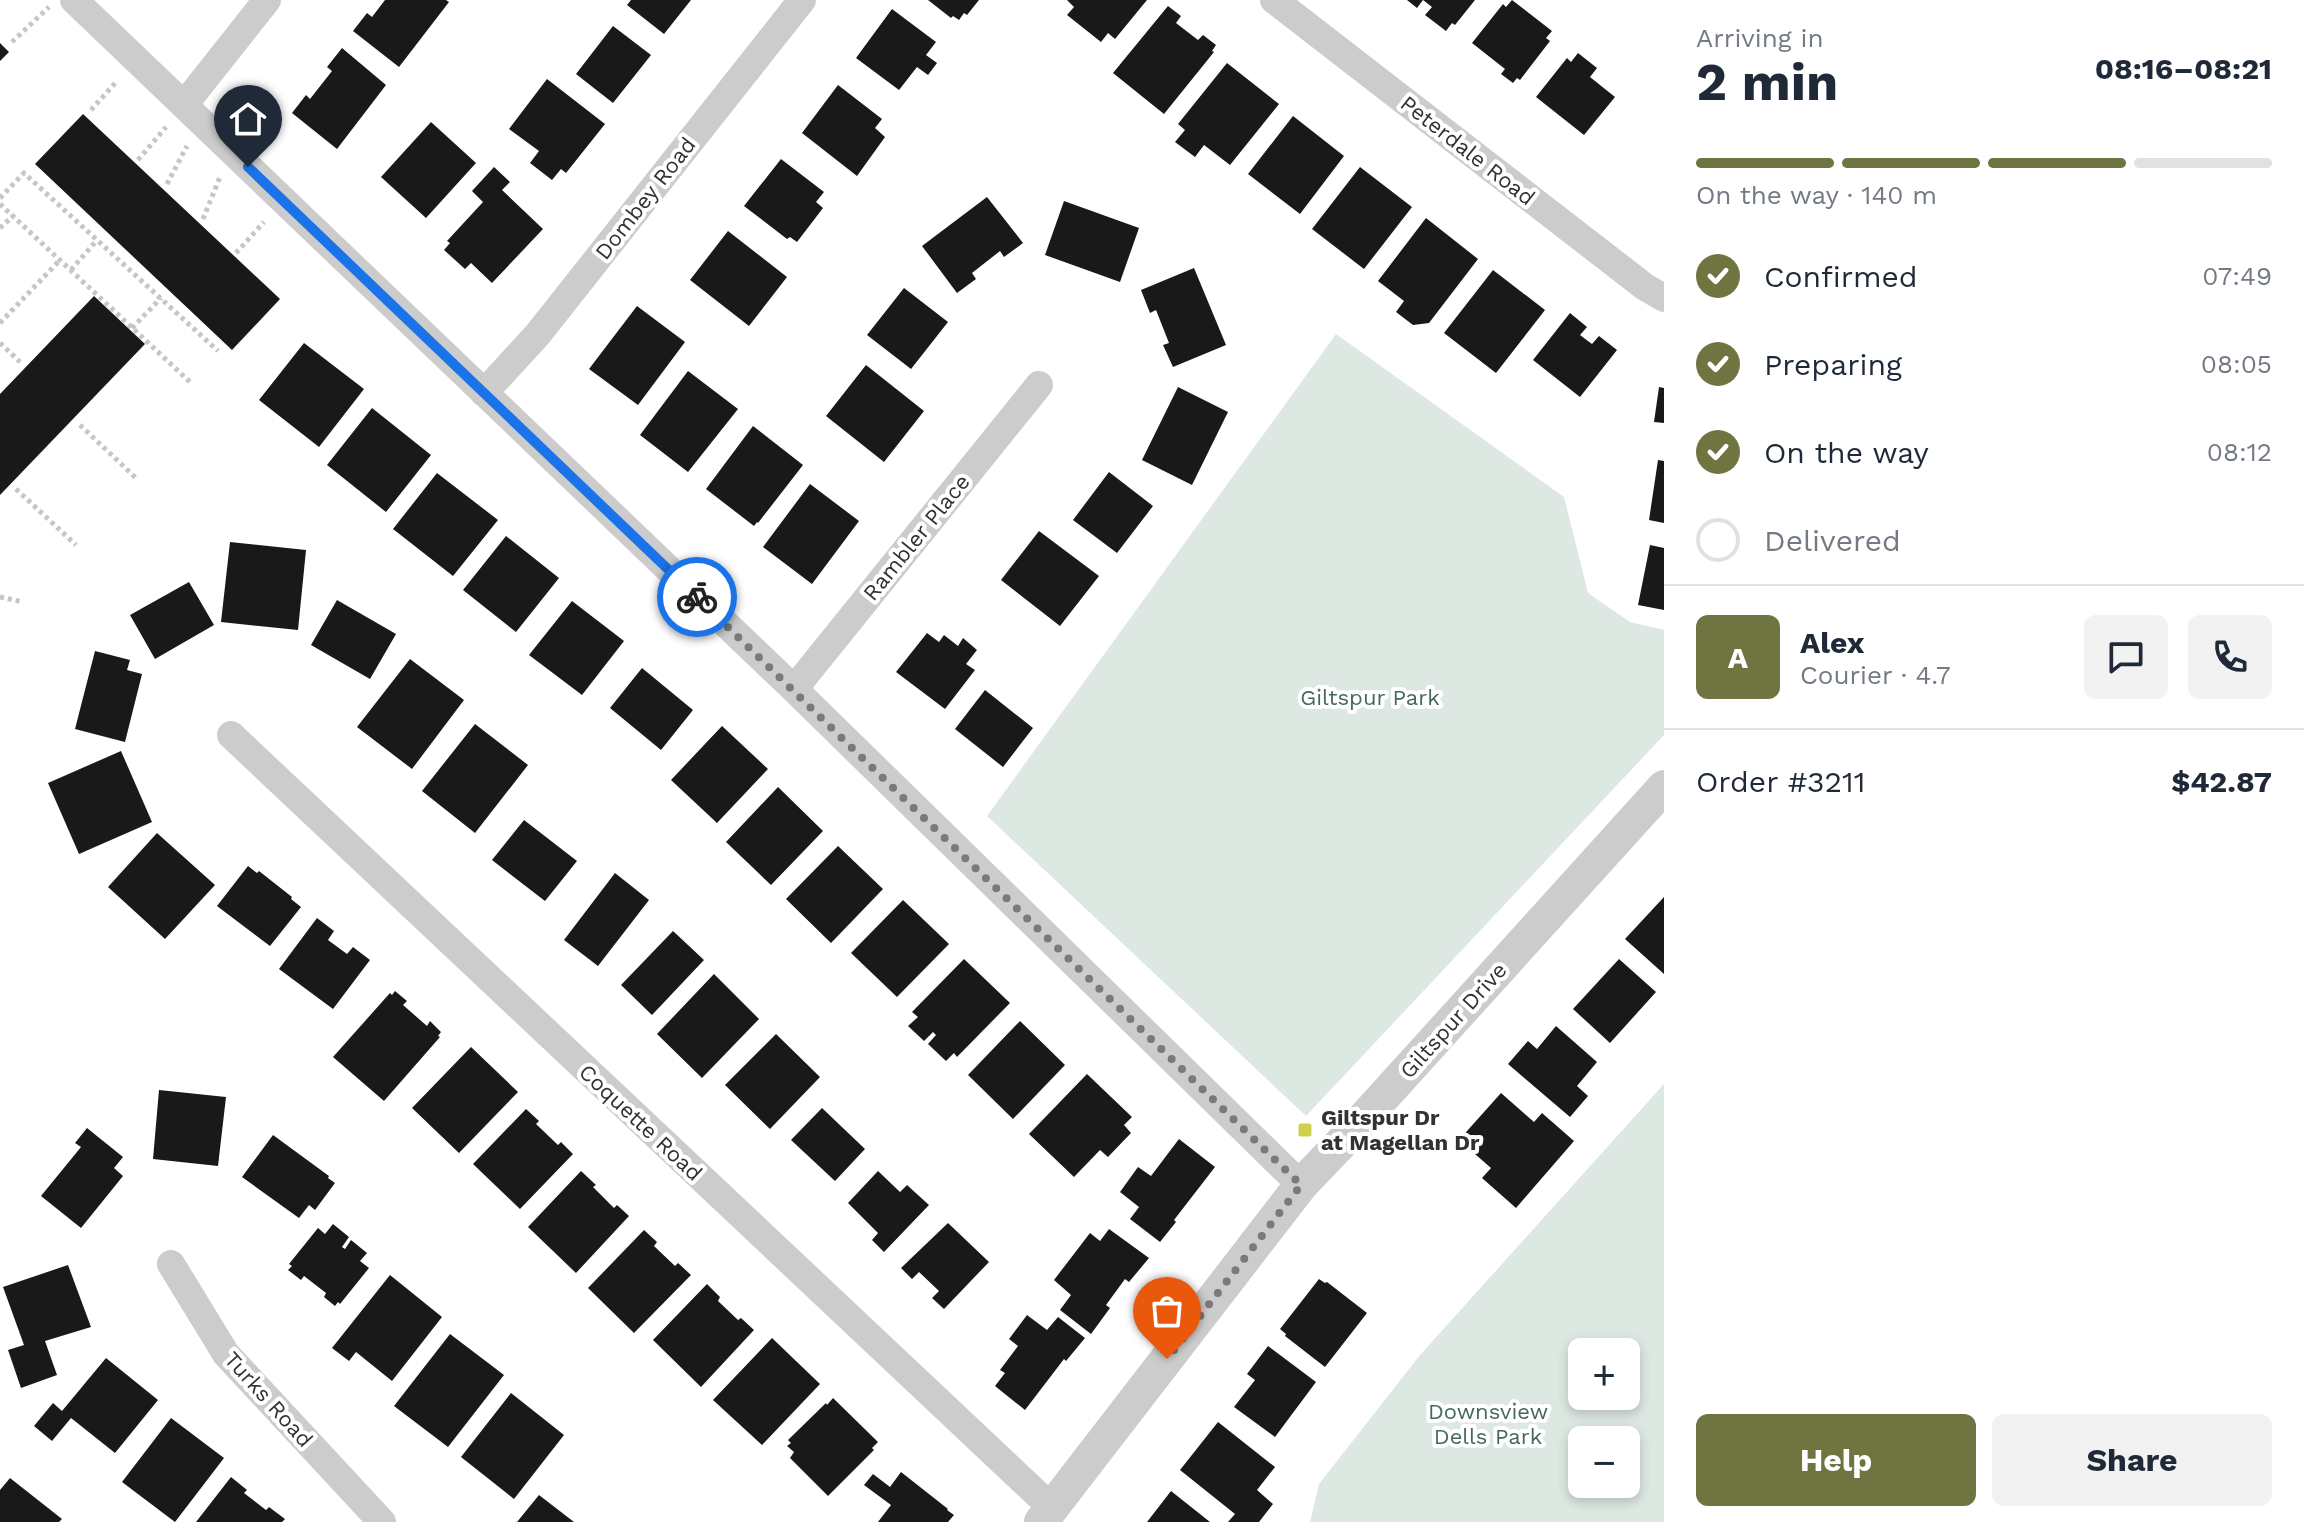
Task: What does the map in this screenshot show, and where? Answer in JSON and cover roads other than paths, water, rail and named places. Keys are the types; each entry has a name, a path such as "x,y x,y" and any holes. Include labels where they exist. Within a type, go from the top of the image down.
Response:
{"street":[{"path":"74,0 794,689 1301,1185"},
{"path":"192,113 267,0"},
{"name":"Dombey Road","path":"484,393 538,334 802,0"},
{"name":"Peterdale Road","path":"1274,0 1633,278 1664,298"},
{"name":"Rambler Place","path":"794,689 1039,385"},
{"name":"Coquette Road","path":"231,735 1015,1476 1046,1515"},
{"name":"Giltspur Drive","path":"1046,1515 1301,1185 1664,787"},
{"name":"Turks Road","path":"171,1264 226,1354 382,1522"}],"place":[{"name":"Giltspur Dr at Magellan Dr","path":"1305,1130"}],"park label":[{"name":"Giltspur Park","path":"1370,697"},
{"name":"Downsview Dells Park","path":"1488,1424"}]}
